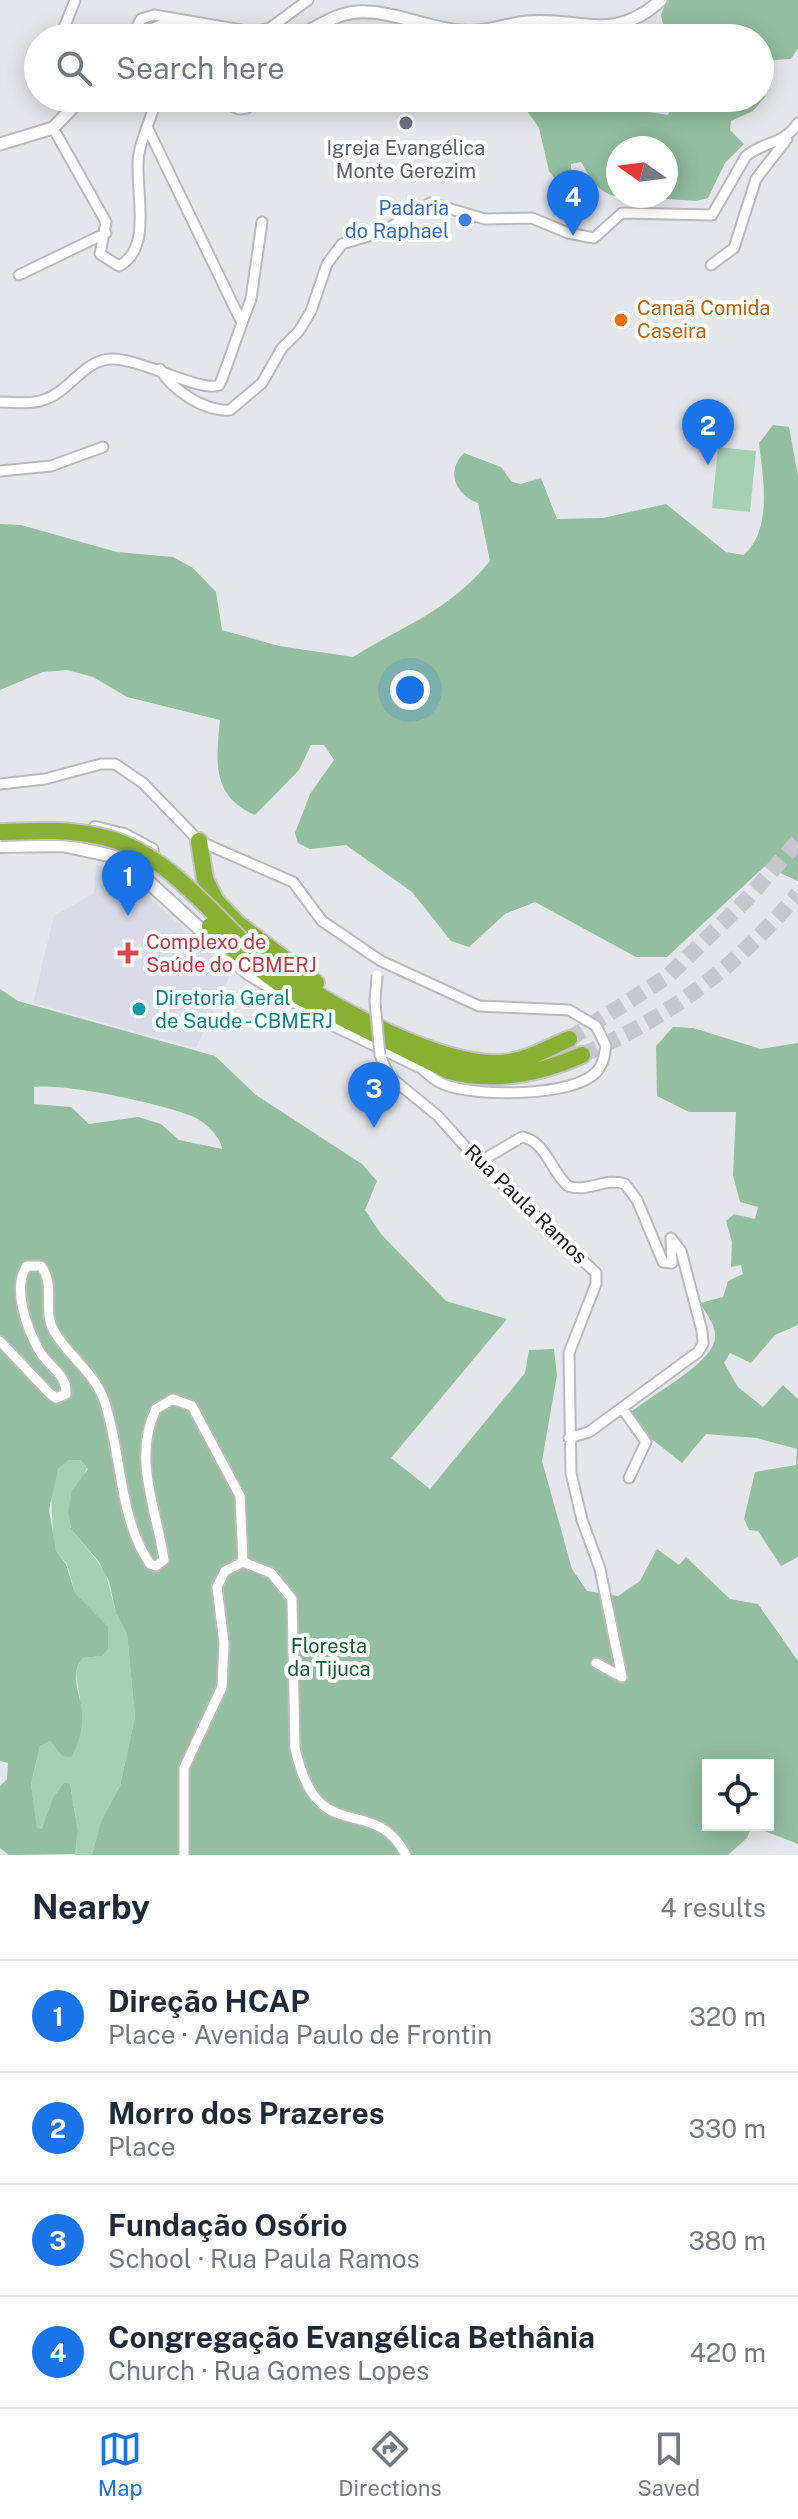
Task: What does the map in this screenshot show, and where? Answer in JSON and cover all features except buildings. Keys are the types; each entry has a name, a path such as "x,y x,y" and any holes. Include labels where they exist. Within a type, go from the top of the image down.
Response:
{"highway":[{"path":"0,829 74,832 124,844 161,866 241,947 321,996 437,1053 462,1060 517,1061 569,1039"},
{"path":"199,841 205,879 216,901 238,924 316,983"},
{"path":"0,844 68,842 114,850 156,875 294,994 440,1067 473,1076 531,1073"},
{"path":"231,927 316,983 462,1060"},
{"path":"418,1065 449,1079 476,1083 500,1082 582,1055"}],"main road":[{"path":"0,829 70,826 124,835 161,857 231,927 216,943"},
{"path":"0,844 62,845 113,856 142,876 248,973 287,999 418,1065"}],"street":[{"path":"66,24 75,0"},
{"path":"273,24 308,0"},
{"path":"622,24 640,16 661,0"},
{"path":"322,24 360,12 419,24"},
{"path":"136,24 154,15 201,24"},
{"path":"522,24 554,24"},
{"path":"0,144 53,128 67,112"},
{"path":"53,128 106,222 100,254 119,266 126,263 140,232 138,164 153,112"},
{"path":"711,265 734,248 756,179 798,123"},
{"path":"148,129 242,323"},
{"path":"160,369 174,388 217,409 230,410 244,402 262,383 282,348 299,331 332,254 342,244 382,232 430,203 485,219 532,218 568,233 594,238 622,213 712,215 746,156 755,149 787,139"},
{"path":"0,402 45,400 100,361 130,361 204,387 219,385 251,299 262,222"},
{"path":"19,275 106,233"},
{"path":"0,471 51,466 103,447"},
{"path":"0,784 45,779 101,764 115,764 130,771 199,841 289,879 298,886 322,921 381,961 479,1006 569,1010 596,1026 606,1046 598,1071 587,1079 524,1093 494,1095 463,1090 436,1080 418,1065"},
{"name":"Rua Paula Ramos","path":"381,961 375,1002 380,1055 385,1072 438,1116 479,1162 596,1273 596,1284 569,1353 571,1473 600,1569 622,1677 596,1663"},
{"path":"479,1162 522,1137 529,1138 539,1145 568,1186 579,1189 611,1182 625,1184 637,1200 666,1265 672,1261 669,1240 677,1242 703,1344 691,1358 589,1432 569,1438"},
{"path":"0,1341 49,1393 56,1398 66,1394 63,1380 41,1354 28,1325 21,1291 21,1274 27,1266 41,1266 49,1285 49,1314 54,1331 92,1377 105,1404 124,1494 150,1564 156,1566 164,1560 148,1489 147,1439 156,1409 173,1399 192,1406 240,1496 244,1521 243,1562"},
{"path":"622,1408 646,1442 629,1478"},
{"path":"184,1855 184,1768 222,1687 224,1643 217,1587 225,1571 243,1562 271,1573 292,1599 294,1739 300,1771 312,1794 328,1812 382,1825 406,1855"}],"shaded area":[{"name":"Complexo de Saúde do CBMERJ","path":"97,865 133,882 231,973 196,1048 33,1003 54,916 94,893"}],"green space":[{"path":"667,0 798,0 798,48 791,59 774,60 774,24 663,24 661,15"},
{"path":"528,112 649,112 668,115 669,112 751,112 731,121 730,130 744,144 725,163 708,198 696,201 678,200 678,136 606,136 606,192 596,184 581,162 571,164 587,218 549,171 539,128"},
{"path":"773,425 789,427 798,476 798,881 765,866 667,957 636,957 535,902 505,914 469,947 451,941 412,892 346,845 310,849 298,843 295,833 310,794 334,760 324,745 311,745 299,770 255,815 230,798 224,787 218,763 220,720 127,697 93,677 67,670 43,672 0,690 0,524 21,525 117,552 173,557 193,568 216,592 222,630 279,646 353,657 443,605 490,561 478,503 459,489 454,475 458,460 464,453 501,467 512,482 521,484 541,478 557,519 603,518 666,504 726,552 744,555 753,544 763,517 764,487 759,443"},
{"path":"718,447 756,451 750,512 712,508"},
{"name":"Floresta da Tijuca","path":"0,989 18,1001 215,1056 256,1095 362,1164 377,1181 365,1210 381,1234 446,1301 507,1319 391,1458 430,1489 525,1373 529,1350 554,1349 557,1375 542,1461 572,1569 587,1591 618,1596 640,1581 657,1549 679,1565 686,1557 730,1599 758,1604 798,1661 798,1844 765,1831 774,1831 774,1759 702,1759 702,1831 750,1831 747,1838 728,1855 92,1855 101,1821 120,1786 135,1717 127,1634 116,1613 109,1581 99,1562 71,1529 68,1513 72,1491 88,1469 81,1460 69,1460 58,1469 49,1510 56,1551 66,1564 75,1593 108,1627 108,1649 102,1656 83,1658 76,1671 82,1725 71,1757 62,1756 50,1741 40,1746 31,1784 37,1828 42,1829 53,1798 64,1783 70,1784 78,1831 75,1854 9,1855 0,1848 0,1786 7,1779 8,1763 0,1761","holes":["34,1087 91,1091 194,1117 216,1135 222,1149 179,1140 161,1124 138,1117 89,1124 71,1107 34,1104"]},
{"path":"673,1027 693,1028 761,1049 798,1043 798,1325 775,1335 751,1363 730,1353 724,1363 738,1387 763,1407 783,1385 798,1399 798,1557 781,1566 758,1531 749,1530 744,1519 755,1472 796,1465 797,1449 757,1438 706,1434 682,1463 653,1440 647,1442 628,1415 693,1368 712,1347 714,1328 700,1303 723,1297 728,1281 743,1274 741,1265 731,1267 732,1242 726,1221 734,1214 755,1219 758,1207 740,1202 733,1175 736,1112 689,1112 657,1096 656,1046"},
{"path":"69,1460 81,1460 88,1465 68,1513 71,1529 105,1571 116,1613 127,1634 135,1717 120,1786 101,1821 92,1855 75,1855 78,1831 70,1784 42,1830 37,1829 31,1784 40,1746 50,1741 62,1756 73,1729 79,1708 76,1674 79,1663 83,1658 102,1656 98,1617 75,1593 67,1564 56,1551 53,1538 51,1491 58,1469"}],"tunnel":[{"path":"569,1039 668,976 746,900 798,841"},
{"path":"582,1055 645,1024 700,988 750,945 798,894"}],"place":[{"name":"Igreja Evangélica Monte Gerezim","path":"406,123"},
{"name":"Padaria do Raphael","path":"465,220"},
{"name":"Congregação Evangélica Bethânia","path":"573,236"},
{"name":"Canaã Comida Caseira","path":"621,320"},
{"name":"Morro dos Prazeres","path":"708,465"},
{"name":"Direção HCAP","path":"128,916"},
{"name":"Complexo de Saúde do CBMERJ","path":"128,953"},
{"name":"Diretoria Geral de Saude - CBMERJ","path":"139,1009"},
{"name":"Fundação Osório","path":"374,1128"}]}
